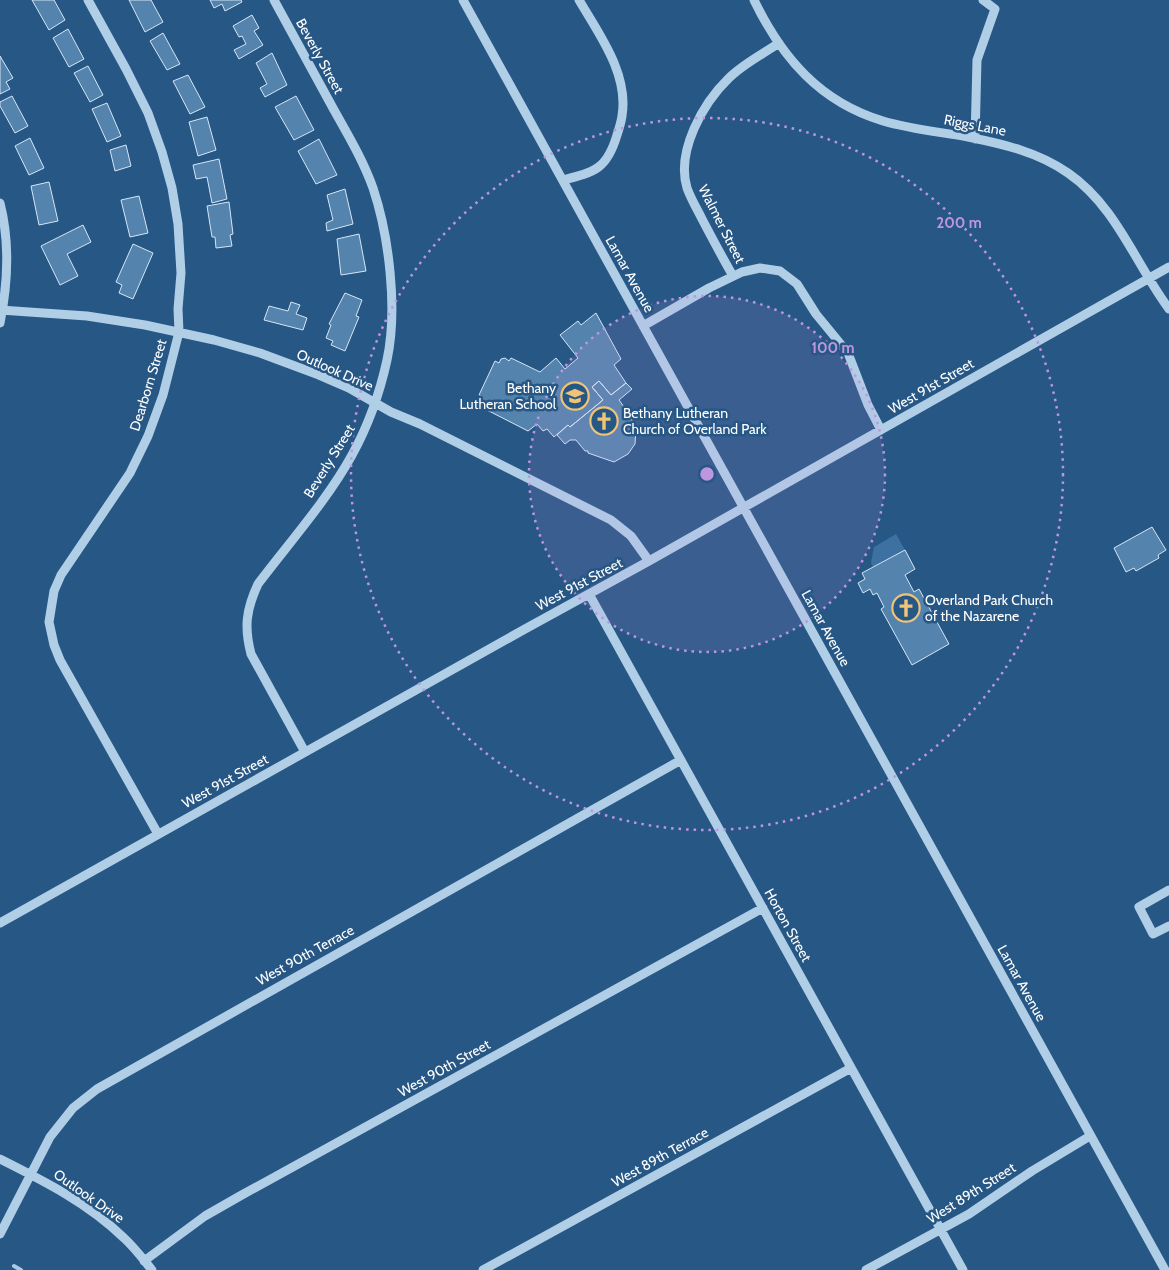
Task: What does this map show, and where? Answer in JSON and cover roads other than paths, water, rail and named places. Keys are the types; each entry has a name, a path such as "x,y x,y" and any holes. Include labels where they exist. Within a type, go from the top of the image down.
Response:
{"street":[{"name":"Dearborn Street","path":"88,0 148,113 165,161 178,224 181,274 178,309 179,332 163,395 148,436 115,497 61,576 54,591 50,622 54,645 60,660 158,834"},
{"name":"Beverly Street","path":"274,0 359,154 372,186 381,216 389,257 392,295 387,359 366,427 351,457 334,484 258,584 250,600 247,638 251,654 305,752"},
{"name":"Lamar Avenue","path":"463,0 1165,1270"},
{"path":"563,180 588,174 607,161 623,116 622,86 612,56 579,0"},
{"name":"Riggs Lane","path":"754,0 779,43 794,63 812,82 832,98 856,112 884,122 1016,148 1045,159 1068,173 1088,189 1109,212 1148,278 1169,309"},
{"path":"975,139 977,60 995,9 983,0"},
{"name":"Walmer Street","path":"732,276 688,189 684,171 686,153 695,127 705,107 722,85 737,71 779,43"},
{"path":"0,203 7,259 0,323"},
{"name":"West 91st Street","path":"1,919 158,834 649,561 1169,267"},
{"path":"643,326 732,276 751,269 760,268 780,271 797,284 816,314 848,353 868,405 881,430"},
{"name":"Outlook Drive","path":"1,310 87,316 144,325 260,353 349,388 391,412 420,424 611,520 631,536 649,561"},
{"name":"Horton Street","path":"589,594 963,1270"},
{"name":"West 90th Terrace","path":"0,1234 50,1137 73,1108 97,1089 681,760"},
{"path":"1169,890 1139,907 1153,934 1169,926"},
{"name":"West 90th Street","path":"144,1262 205,1216 763,908"},
{"name":"West 89th Terrace","path":"482,1270 851,1068"},
{"name":"West 89th Street","path":"866,1270 980,1206 1046,1162 1090,1136"},
{"name":"Outlook Drive","path":"0,1159 67,1194 106,1222 125,1239 152,1270"}],"waterway":[{"path":"14,1266 21,1270"}],"place":[{"name":"Bethany Lutheran School","path":"575,396"},
{"name":"Bethany Lutheran Church of Overland Park","path":"604,421"},
{"name":"Overland Park Church of the Nazarene","path":"906,608"}]}
